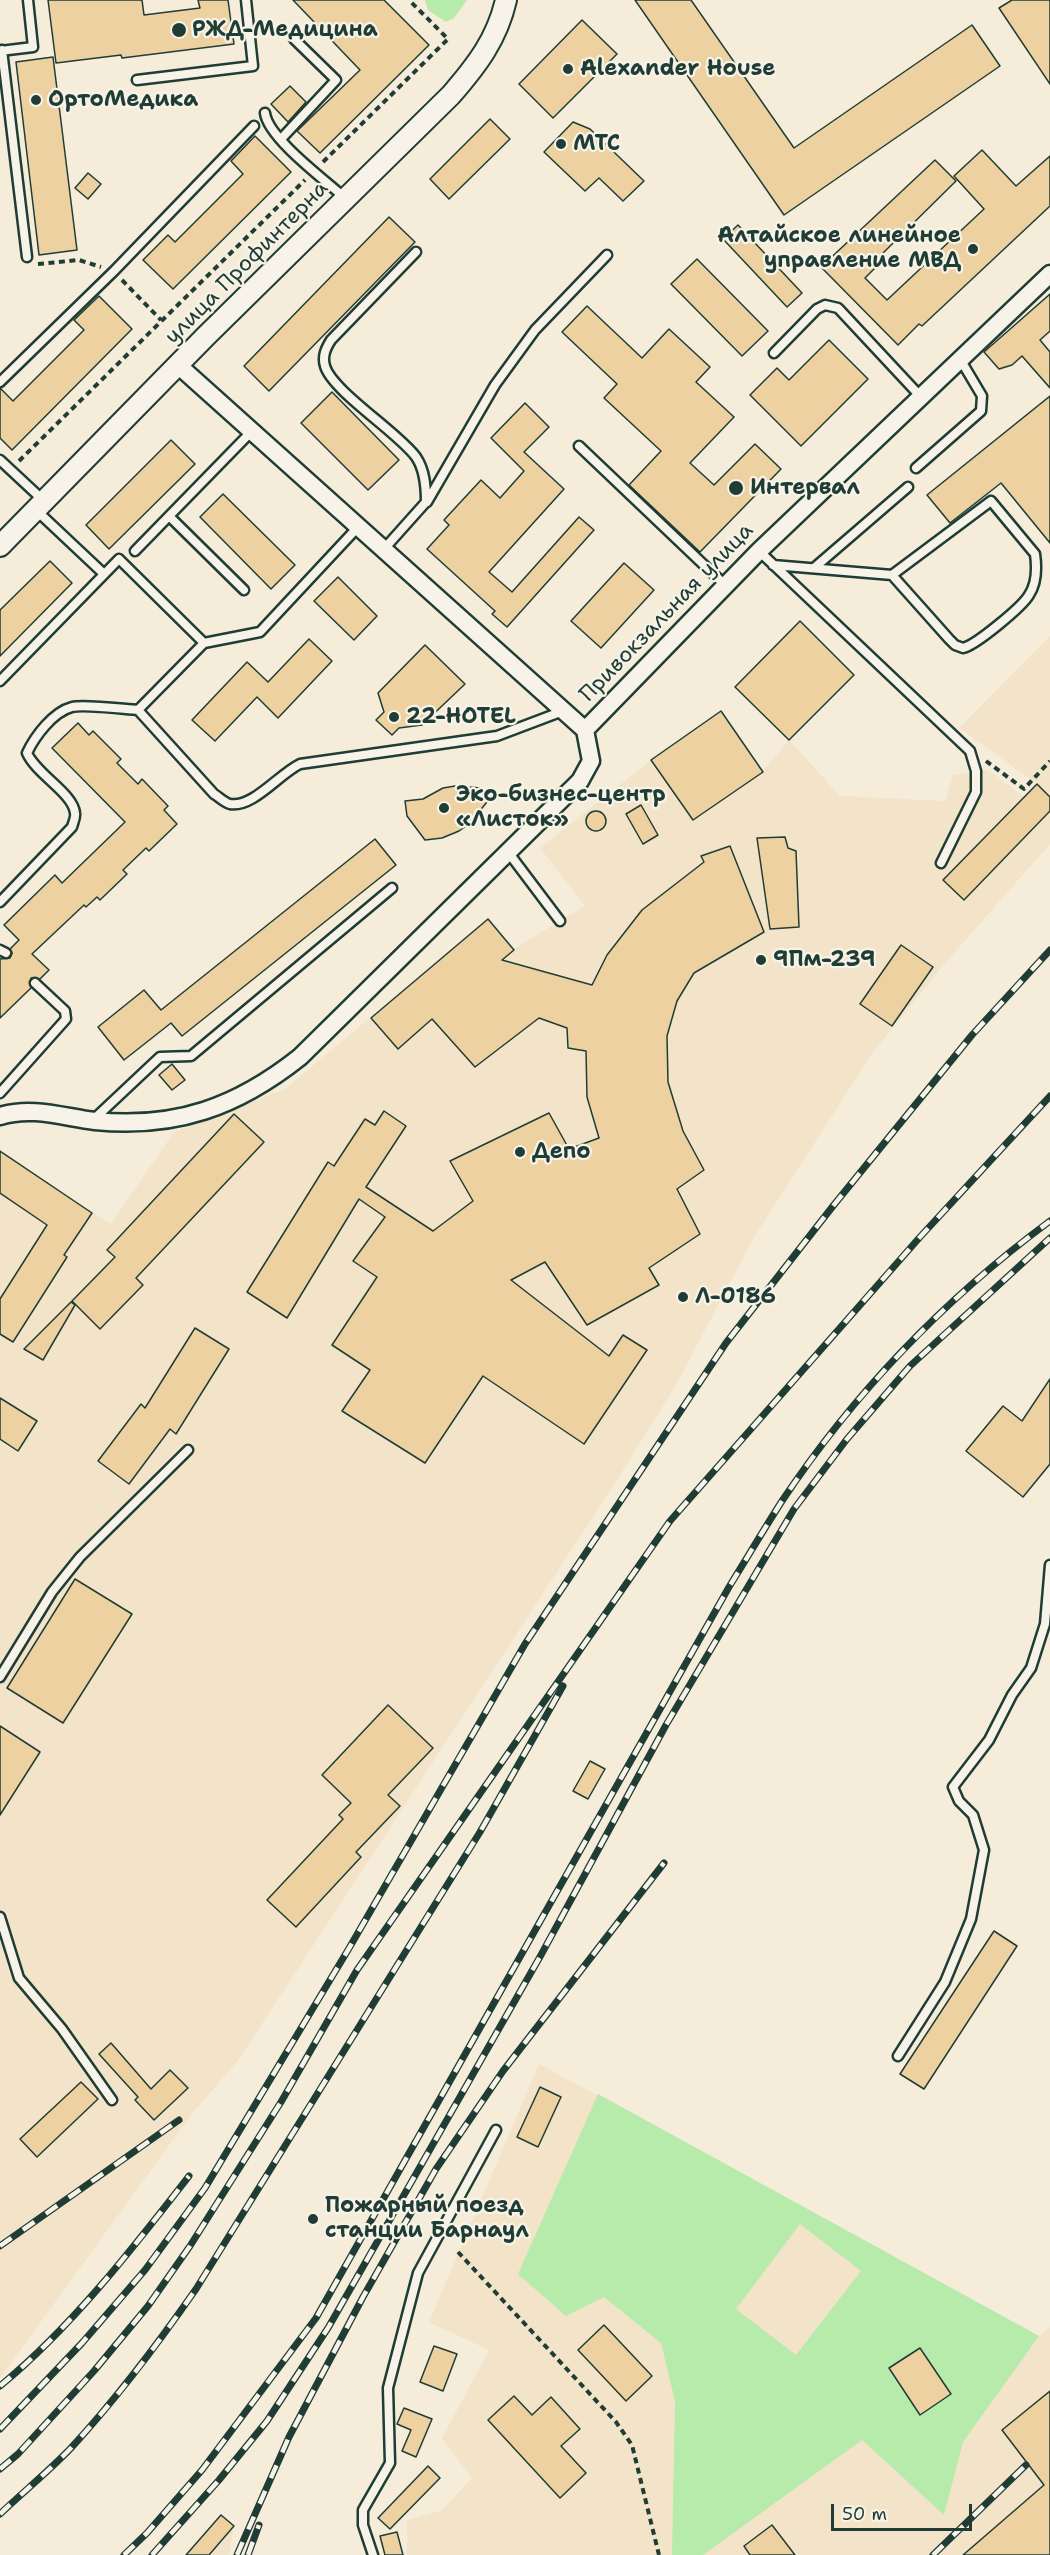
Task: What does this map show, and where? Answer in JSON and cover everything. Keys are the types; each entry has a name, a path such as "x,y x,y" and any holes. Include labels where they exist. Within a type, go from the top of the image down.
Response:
{"street":[{"name":"улица Профинтерна","path":"0,546 178,365 452,95 477,65 492,42 506,0"},
{"name":"Привокзальная улица","path":"0,1116 15,1112 47,1112 93,1120 140,1124 196,1114 234,1101 270,1081 300,1057 580,781 591,761 585,730 759,551 1050,274"},
{"path":"178,365 585,730"}],"lane":[{"path":"27,257 1,51 33,47 28,0"},
{"path":"137,80 253,66 246,0"},
{"path":"281,139 336,80 294,39"},
{"path":"265,113 266,121 281,139 346,198"},
{"path":"0,382 114,271 254,126"},
{"path":"416,252 331,340 325,349 324,360 332,378 417,458 425,479 426,502"},
{"path":"384,549 426,502 490,393 535,330 607,255"},
{"path":"774,353 817,309 830,305 838,308 921,398"},
{"path":"916,468 981,411 982,396 960,359"},
{"path":"135,551 252,431"},
{"path":"579,446 725,585"},
{"path":"0,460 104,574"},
{"path":"814,568 908,487"},
{"path":"773,565 892,575 991,501 1035,554 1036,577 1028,598 976,641 963,648 948,639 892,575"},
{"path":"169,516 244,590"},
{"path":"138,710 204,643 260,632 358,527"},
{"path":"759,551 970,751 976,771 976,792 941,863"},
{"path":"0,681 119,559 204,643"},
{"path":"0,902 72,827 75,812 69,799 32,765 27,753 33,741 51,720 72,707 138,710 214,794 229,804 247,803 287,770 300,764 497,736 563,711"},
{"path":"508,852 560,921"},
{"path":"93,1120 160,1057 191,1056 392,888"},
{"path":"0,1093 66,1019 65,1011 35,983"},
{"path":"0,1677 52,1592 80,1557 188,1450"},
{"path":"898,2056 945,1982 971,1919 984,1850 973,1815 959,1802 953,1787 989,1740 1012,1695 1031,1668 1045,1624 1050,1565"},
{"path":"0,1917 19,1978 62,2029 112,2100"},
{"path":"373,2555 363,2525 363,2510 390,2463 388,2388 418,2273 496,2130"}],"path":[{"path":"10,470 448,39 409,0"},
{"path":"27,257 37,264 79,260 114,271 161,320"},
{"path":"992,765 1024,789 1050,761"},
{"path":"459,2252 616,2422 632,2445 658,2555"}],"shaded area":[{"path":"1050,636 1050,844 946,962 873,1052 754,1237 676,1385 615,1483 239,2059 191,2115 0,2378 0,1151 111,1224 174,1132 285,1089 488,919 514,949 585,906 540,848 651,760 721,711 763,771 789,740 840,796 945,801 953,775 988,770 1024,797 1036,783 959,728"},
{"path":"539,2064 1039,2336 1050,2327 1050,2555 407,2555 407,2520 441,2511 472,2478 442,2438 489,2350 429,2322"},
{"path":"221,2515 234,2526 229,2555 186,2555"}],"green space":[{"path":"425,0 467,0 454,18 446,22 428,10"},
{"path":"598,2094 1039,2336 963,2442 944,2515 862,2440 703,2555 672,2555 675,2401 661,2343 604,2297 566,2316 518,2274","holes":["800,2224 861,2271 796,2355 736,2309"]}],"building":[{"path":"48,0 142,0 144,15 200,8 198,0 228,0 234,44 122,58 121,55 56,63"},
{"path":"293,0 384,0 429,45 320,153 297,131 360,70"},
{"path":"635,0 691,0 794,148 972,25 1000,66 784,215"},
{"path":"1012,0 1050,0 1050,84 999,8"},
{"name":"Alexander House","path":"582,20 617,54 553,118 519,84"},
{"path":"53,57 77,250 39,255 16,62"},
{"path":"290,86 306,102 288,122 271,104"},
{"path":"490,119 510,139 449,199 430,179"},
{"path":"573,122 590,129 644,181 623,201 599,178 585,191 544,152"},
{"path":"255,136 291,172 173,289 143,260 168,235 175,242 243,174 231,161"},
{"path":"982,150 1016,186 1050,156 1050,206 922,326 919,324 898,345 821,267 935,160 956,181 882,254 885,258 865,278 887,300 984,209 954,176"},
{"path":"88,173 101,184 88,199 75,188"},
{"path":"389,217 415,242 269,391 244,366"},
{"path":"738,225 802,293 787,307 723,239"},
{"path":"697,259 768,331 742,356 671,284"},
{"path":"1050,294 1050,331 1040,340 1050,352 1050,388 1022,356 1012,365 999,369 984,352"},
{"path":"99,296 132,329 12,450 0,438 0,388 13,401 84,330 74,320"},
{"path":"587,306 642,358 669,329 710,367 696,382 734,417 690,463 714,485 755,444 781,469 700,552 629,485 661,451 604,398 617,384 562,332"},
{"path":"829,340 868,379 801,446 750,395 777,368 789,380"},
{"path":"332,392 399,460 368,490 301,423"},
{"path":"1050,396 1050,543 1001,483 950,523 927,495"},
{"path":"525,403 549,427 524,452 564,489 489,572 512,592 579,517 594,530 507,627 492,614 495,611 427,549 449,525 444,520 481,480 500,498 524,471 491,438"},
{"path":"171,440 195,464 109,549 86,525"},
{"path":"223,494 295,565 271,589 200,517"},
{"path":"50,561 72,583 0,656 0,610"},
{"path":"624,563 654,590 601,648 571,621"},
{"path":"338,577 377,616 354,640 314,601"},
{"path":"800,621 854,675 789,740 735,687"},
{"path":"309,639 332,661 278,718 257,697 215,741 192,720 247,662 268,682"},
{"path":"425,645 465,684 422,725 399,728 392,735 376,720 384,712 378,693"},
{"path":"721,711 763,772 693,820 651,760"},
{"path":"78,723 89,735 93,731 121,759 117,763 138,784 142,779 168,806 164,810 177,824 149,851 146,848 123,870 127,874 100,900 97,897 86,907 84,905 32,954 49,970 40,979 31,978 31,988 0,1018 0,959 10,958 12,953 10,949 19,940 4,925 55,875 62,883 125,822 52,748"},
{"path":"1037,784 1050,797 1050,811 964,900 943,880"},
{"name":"Эко-бизнес-центр «Листок»","path":"455,786 481,788 487,802 469,824 459,831 442,838 425,840 407,816 405,801 423,799 443,788"},
{"path":"641,805 658,835 643,844 626,814"},
{"path":"596,811 603,814 606,821 603,828 596,831 589,828 586,821 589,814"},
{"path":"785,837 788,848 796,851 799,927 770,929 757,838"},
{"path":"375,839 396,865 182,1036 171,1023 124,1060 98,1027 144,990 161,1010"},
{"name":"Депо","path":"730,846 764,932 694,973 677,1001 667,1036 668,1082 683,1131 704,1170 677,1189 700,1234 649,1268 659,1285 587,1325 545,1262 511,1280 609,1356 623,1335 647,1350 584,1444 483,1376 425,1463 342,1411 370,1370 332,1345 377,1277 353,1261 385,1217 359,1199 287,1318 247,1292 328,1162 334,1166 365,1119 375,1125 384,1111 406,1126 366,1187 433,1231 473,1201 450,1161 549,1113 569,1149 599,1138 587,1097 586,1051 568,1048 567,1028 539,1018 475,1067 432,1019 398,1049 371,1018 488,919 514,950 502,960 592,985 607,955 642,910 704,862 701,856"},
{"path":"901,945 933,967 892,1026 860,1004"},
{"path":"172,1064 185,1080 172,1090 159,1075"},
{"path":"234,1114 264,1142 136,1278 143,1285 100,1329 72,1301 115,1257 107,1250"},
{"path":"0,1151 92,1213 64,1255 67,1257 13,1342 0,1334 0,1299 47,1225 0,1193"},
{"path":"71,1302 75,1305 43,1360 24,1349"},
{"path":"195,1328 229,1349 176,1434 170,1429 129,1484 98,1461 141,1404 145,1408"},
{"path":"1050,1379 1050,1464 1023,1497 966,1451 1003,1406 1022,1421"},
{"path":"0,1398 37,1421 18,1451 0,1439"},
{"path":"75,1579 132,1614 63,1723 7,1688"},
{"path":"388,1705 433,1748 388,1795 400,1806 356,1852 361,1857 296,1927 267,1900 343,1819 339,1815 351,1803 322,1775"},
{"path":"0,1726 40,1752 0,1815"},
{"path":"590,1761 605,1769 588,1799 573,1791"},
{"path":"994,1931 1017,1946 924,2089 900,2074"},
{"path":"111,2043 151,2089 170,2070 188,2088 154,2120 135,2100 138,2097 99,2054"},
{"path":"81,2082 98,2099 37,2157 20,2139"},
{"path":"540,2087 561,2097 538,2147 517,2137"},
{"path":"604,2325 652,2376 626,2401 578,2350"},
{"path":"434,2346 457,2354 443,2391 420,2382"},
{"path":"920,2348 951,2394 920,2415 889,2368"},
{"path":"1050,2391 1050,2555 963,2555 1044,2485 1002,2430"},
{"path":"514,2396 532,2415 551,2397 580,2429 561,2446 586,2473 560,2498 488,2420"},
{"path":"404,2408 432,2419 416,2457 402,2451 411,2430 397,2424"},
{"path":"428,2466 440,2478 390,2529 378,2518"},
{"path":"221,2515 234,2526 209,2555 186,2555"},
{"path":"772,2525 795,2555 750,2555 744,2546"},
{"path":"397,2532 403,2555 385,2555 380,2536"}],"railway":[{"path":"0,2429 82,2343 145,2270 205,2188 348,1950 525,1644 726,1343 833,1206 972,1035 1050,950"},
{"path":"0,2469 18,2454 94,2371 148,2306 190,2246 281,2102 357,1970 670,1521 920,1237 1050,1096"},
{"path":"124,2555 147,2533 202,2470 316,2318 729,1587 782,1501 840,1423 904,1349 974,1282 1050,1221"},
{"path":"152,2555 219,2480 267,2421 328,2328 541,1955 666,1725 794,1509 847,1439 910,1366 1050,1238"},
{"path":"0,2514 63,2457 88,2429 136,2371 196,2289 480,1832 563,1686"},
{"path":"237,2555 289,2437 363,2297 436,2169 503,2071 664,1863"},
{"path":"0,2246 179,2120"},
{"path":"0,2386 52,2339 76,2313 123,2259 189,2176"},
{"path":"933,2555 1026,2465"},
{"path":"248,2555 259,2525"}],"place":[{"name":"РЖД-Медицина","path":"179,30"},
{"name":"Alexander House","path":"568,69"},
{"name":"ОртоМедика","path":"36,100"},
{"name":"МТС","path":"561,144"},
{"name":"Алтайское линейное управление МВД","path":"973,249"},
{"name":"Интервал","path":"736,488"},
{"name":"22-HOTEL","path":"394,717"},
{"name":"Эко-бизнес-центр «Листок»","path":"444,808"},
{"name":"9Пм-239","path":"761,960"},
{"name":"Депо","path":"520,1152"},
{"name":"Л-0186","path":"683,1297"},
{"name":"Пожарный поезд станции Барнаул","path":"313,2219"}]}
